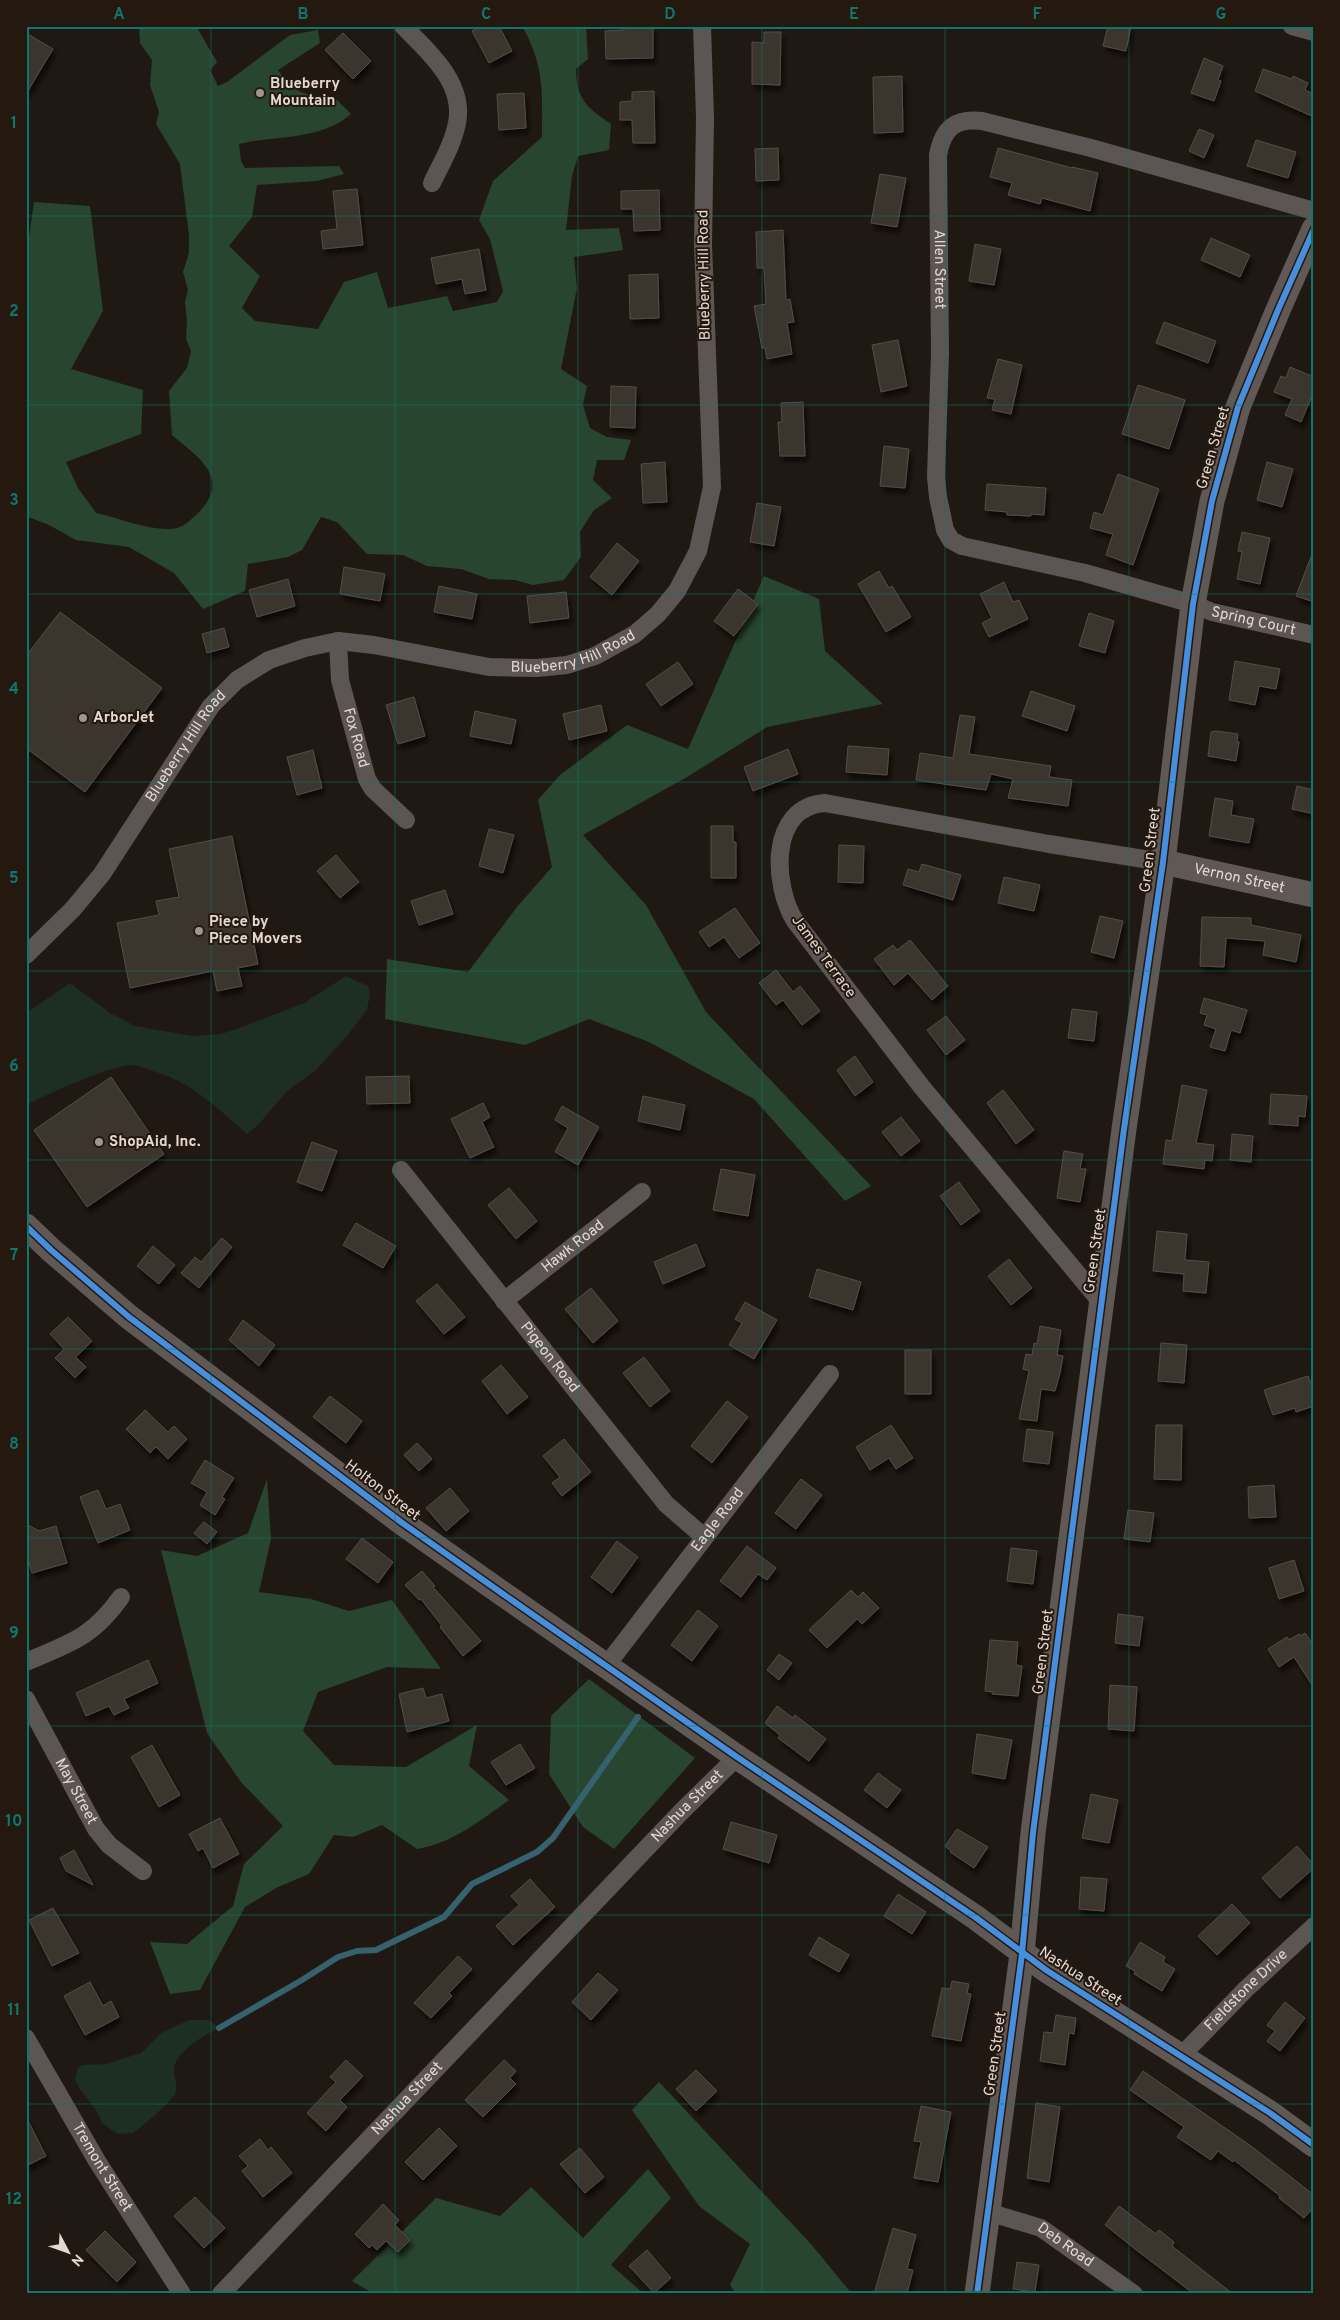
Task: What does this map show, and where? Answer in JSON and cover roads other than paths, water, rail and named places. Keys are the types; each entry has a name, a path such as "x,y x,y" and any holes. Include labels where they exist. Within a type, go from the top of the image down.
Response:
{"street":[{"path":"403,26 442,67 455,96 458,112 455,131 432,183"},
{"name":"Blueberry Hill Road","path":"26,955 73,908 102,874 203,716 219,696 237,680 269,660 312,646 338,641 374,645 488,667 552,667 595,656 635,634 668,603 685,578 702,536 712,486 703,244 705,118 702,26"},
{"path":"1292,26 1314,32"},
{"name":"Allen Street","path":"1193,604 1077,571 962,546 951,540 945,530 936,477 940,352 937,168 940,143 945,134 955,124 965,121 982,121 1074,143 1314,211"},
{"name":"Green Street","path":"978,2294 1022,1954 1033,1833 1101,1302 1163,862 1193,604 1212,502 1238,408 1314,229"},
{"name":"Spring Court","path":"1193,604 1212,612 1314,635"},
{"name":"Fox Road","path":"338,641 340,680 367,779 373,789 406,820"},
{"name":"James Terrace","path":"1101,1302 921,1086 795,921 782,891 781,845 787,829 797,816 814,804 825,803 1049,844 1163,862"},
{"name":"Vernon Street","path":"1163,862 1314,895"},
{"name":"Pigeon Road","path":"402,1170 666,1504 704,1537"},
{"name":"Hawk Road","path":"504,1301 642,1192"},
{"name":"Holton Street","path":"26,1226 58,1256 145,1329 401,1522 737,1757"},
{"name":"Eagle Road","path":"606,1666 830,1374"},
{"path":"26,1662 73,1642 93,1629 108,1615 121,1597"},
{"name":"May Street","path":"26,1699 96,1828 109,1844 143,1871"},
{"name":"Nashua Street","path":"221,2294 681,1812 737,1757 965,1910 1022,1954 1270,2113 1314,2145"},
{"name":"Fieldstone Drive","path":"1180,2057 1246,1989 1314,1926"},
{"name":"Tremont Street","path":"26,2038 97,2161 182,2294"},
{"name":"Deb Road","path":"988,2212 1041,2228 1134,2294"}],"waterway":[{"path":"219,2028 338,1957 357,1951 376,1950 444,1917 472,1884 537,1852 553,1838 638,1717"}],"place":[{"name":"Blueberry Mountain","path":"260,93"},
{"name":"ArborJet","path":"83,718"},
{"name":"Piece by Piece Movers","path":"199,931"},
{"name":"ShopAid, Inc.","path":"99,1142"}]}
